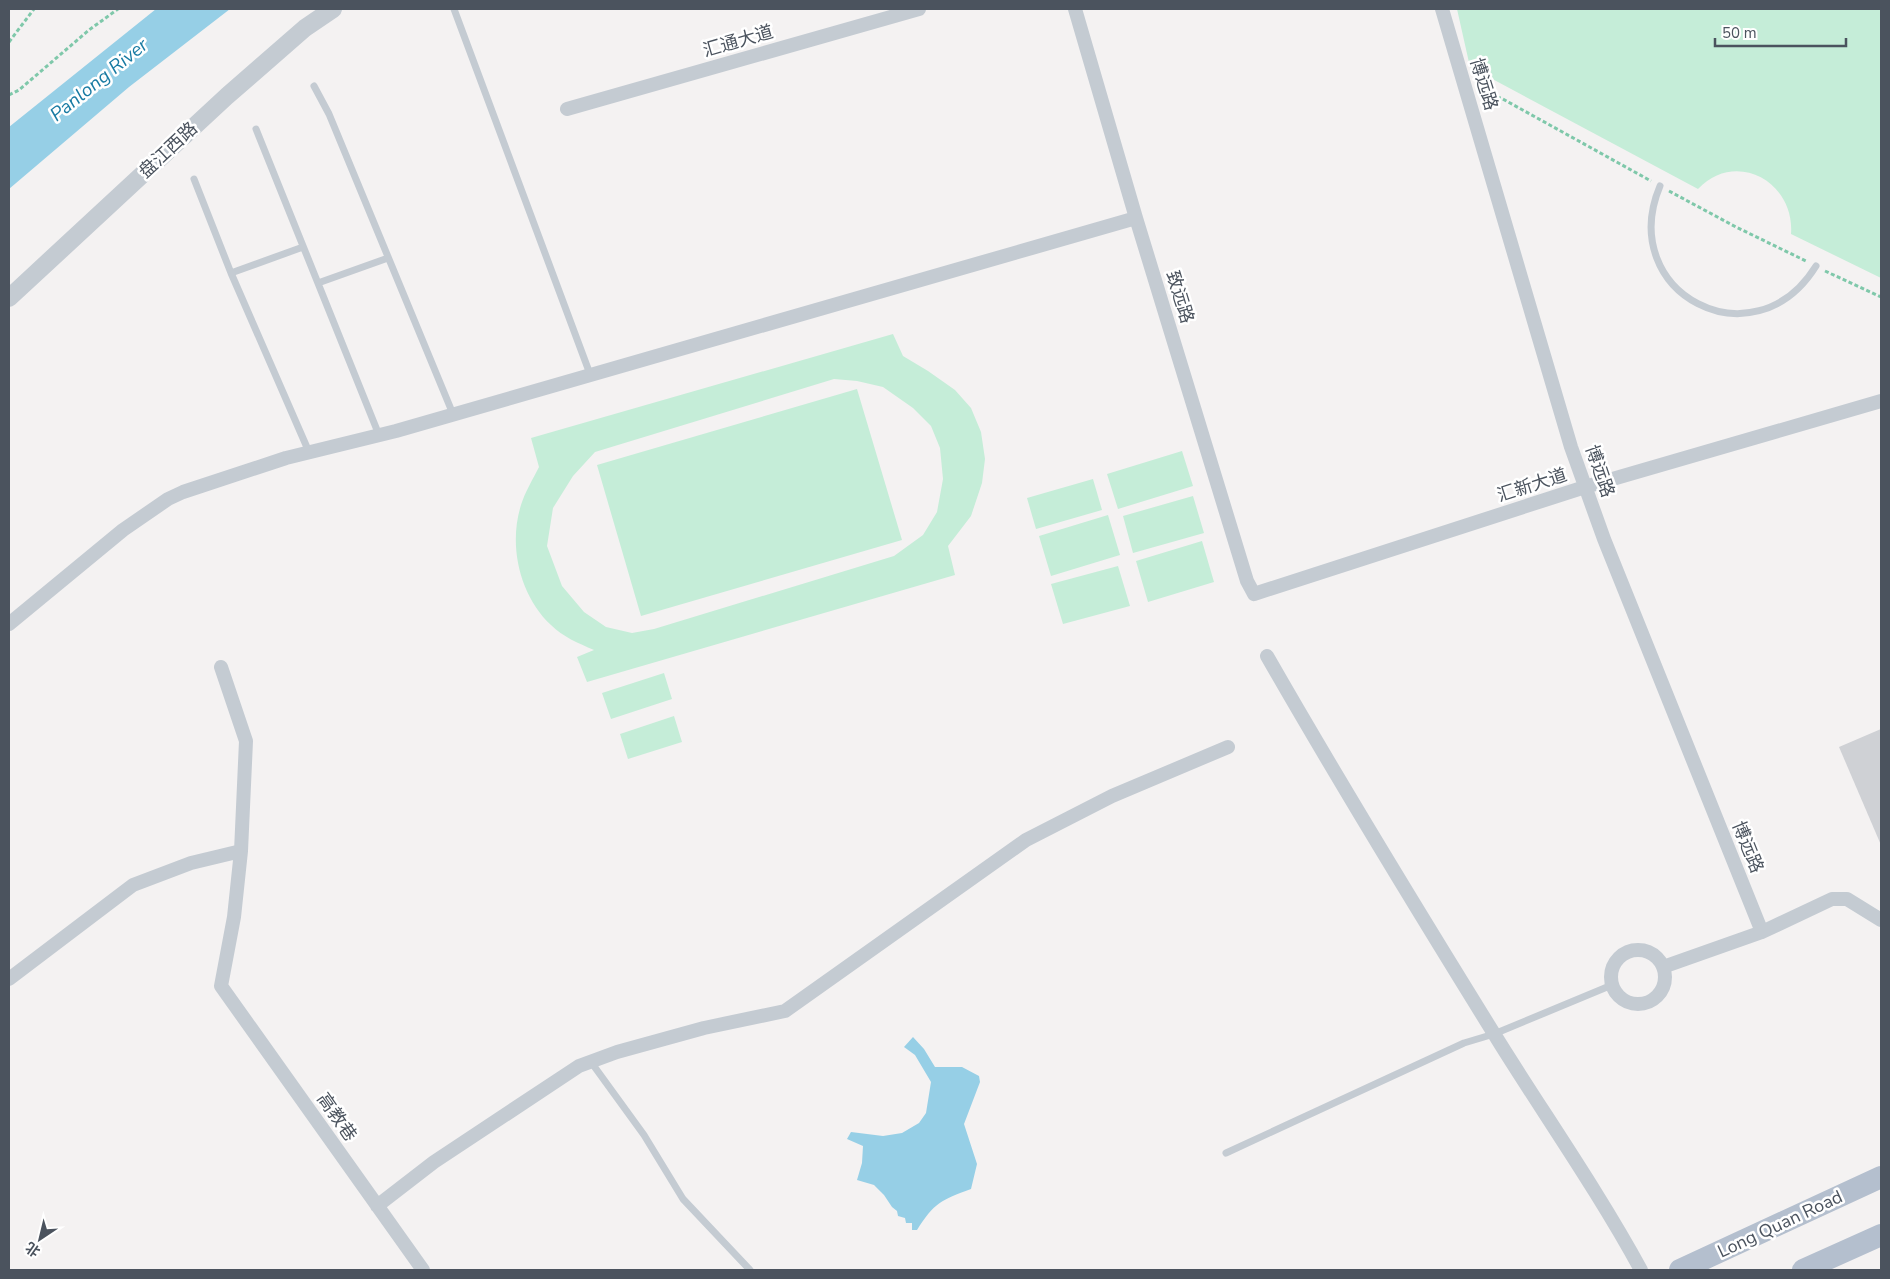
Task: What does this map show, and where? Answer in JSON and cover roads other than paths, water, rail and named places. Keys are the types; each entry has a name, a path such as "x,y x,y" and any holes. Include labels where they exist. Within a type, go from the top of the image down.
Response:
{"main road":[{"name":"Long Quan Road","path":"1680,1270 1881,1177"},
{"path":"1819,1267 1881,1235"}],"street":[{"name":"盘江西路","path":"9,298 227,96 305,28 333,9"},
{"name":"汇通大道","path":"567,109 920,9"},
{"name":"致远路","path":"1075,9 1136,218 1247,581 1254,594"},
{"name":"博远路","path":"1442,9 1571,448 1611,557 1762,932"},
{"path":"9,624 123,530 168,499 183,492 286,458 380,435 1136,218"},
{"name":"汇新大道","path":"1254,594 1585,487 1881,401"},
{"path":"1266,656 1344,790 1494,1034 1616,1224 1641,1270"},
{"path":"9,979 133,886 191,863 241,851 246,741 221,667"},
{"path":"377,1206 434,1162 579,1066 617,1052 704,1028 785,1011 1026,840 1112,796 1228,747"},
{"name":"高教巷","path":"241,851 234,917 221,986 423,1270"},
{"path":"1663,966 1762,932 1832,899 1847,899 1881,920"},
{"path":"1637,949 1649,952 1658,958 1663,966 1665,979 1663,989 1656,998 1648,1002 1639,1004 1624,1001 1616,993 1612,985 1610,974 1614,962 1628,951 1637,949"}],"lane":[{"path":"454,9 590,374"},
{"path":"314,86 329,114 453,414"},
{"path":"256,129 380,435"},
{"path":"194,179 231,273 309,452"},
{"path":"1660,186 1653,202 1650,230 1657,260 1664,273 1674,285 1685,296 1698,304 1712,310 1728,313 1758,312 1786,300 1798,290 1816,266"},
{"path":"231,273 303,247"},
{"path":"318,283 388,258"},
{"path":"1226,1153 1457,1046 1494,1034 1612,985"},
{"path":"591,1061 644,1135 683,1198 750,1270"}],"water":[{"name":"Panlong River","path":"156,9 230,9 129,87 9,189 9,127"},
{"path":"913,1037 924,1049 935,1067 962,1067 979,1076 980,1082 964,1124 977,1164 971,1189 952,1196 939,1204 928,1214 917,1230 912,1230 912,1223 906,1223 905,1218 898,1216 897,1211 874,1185 857,1180 862,1163 863,1146 847,1139 851,1132 883,1136 902,1133 919,1123 926,1113 931,1082 915,1055 904,1047"}]}
